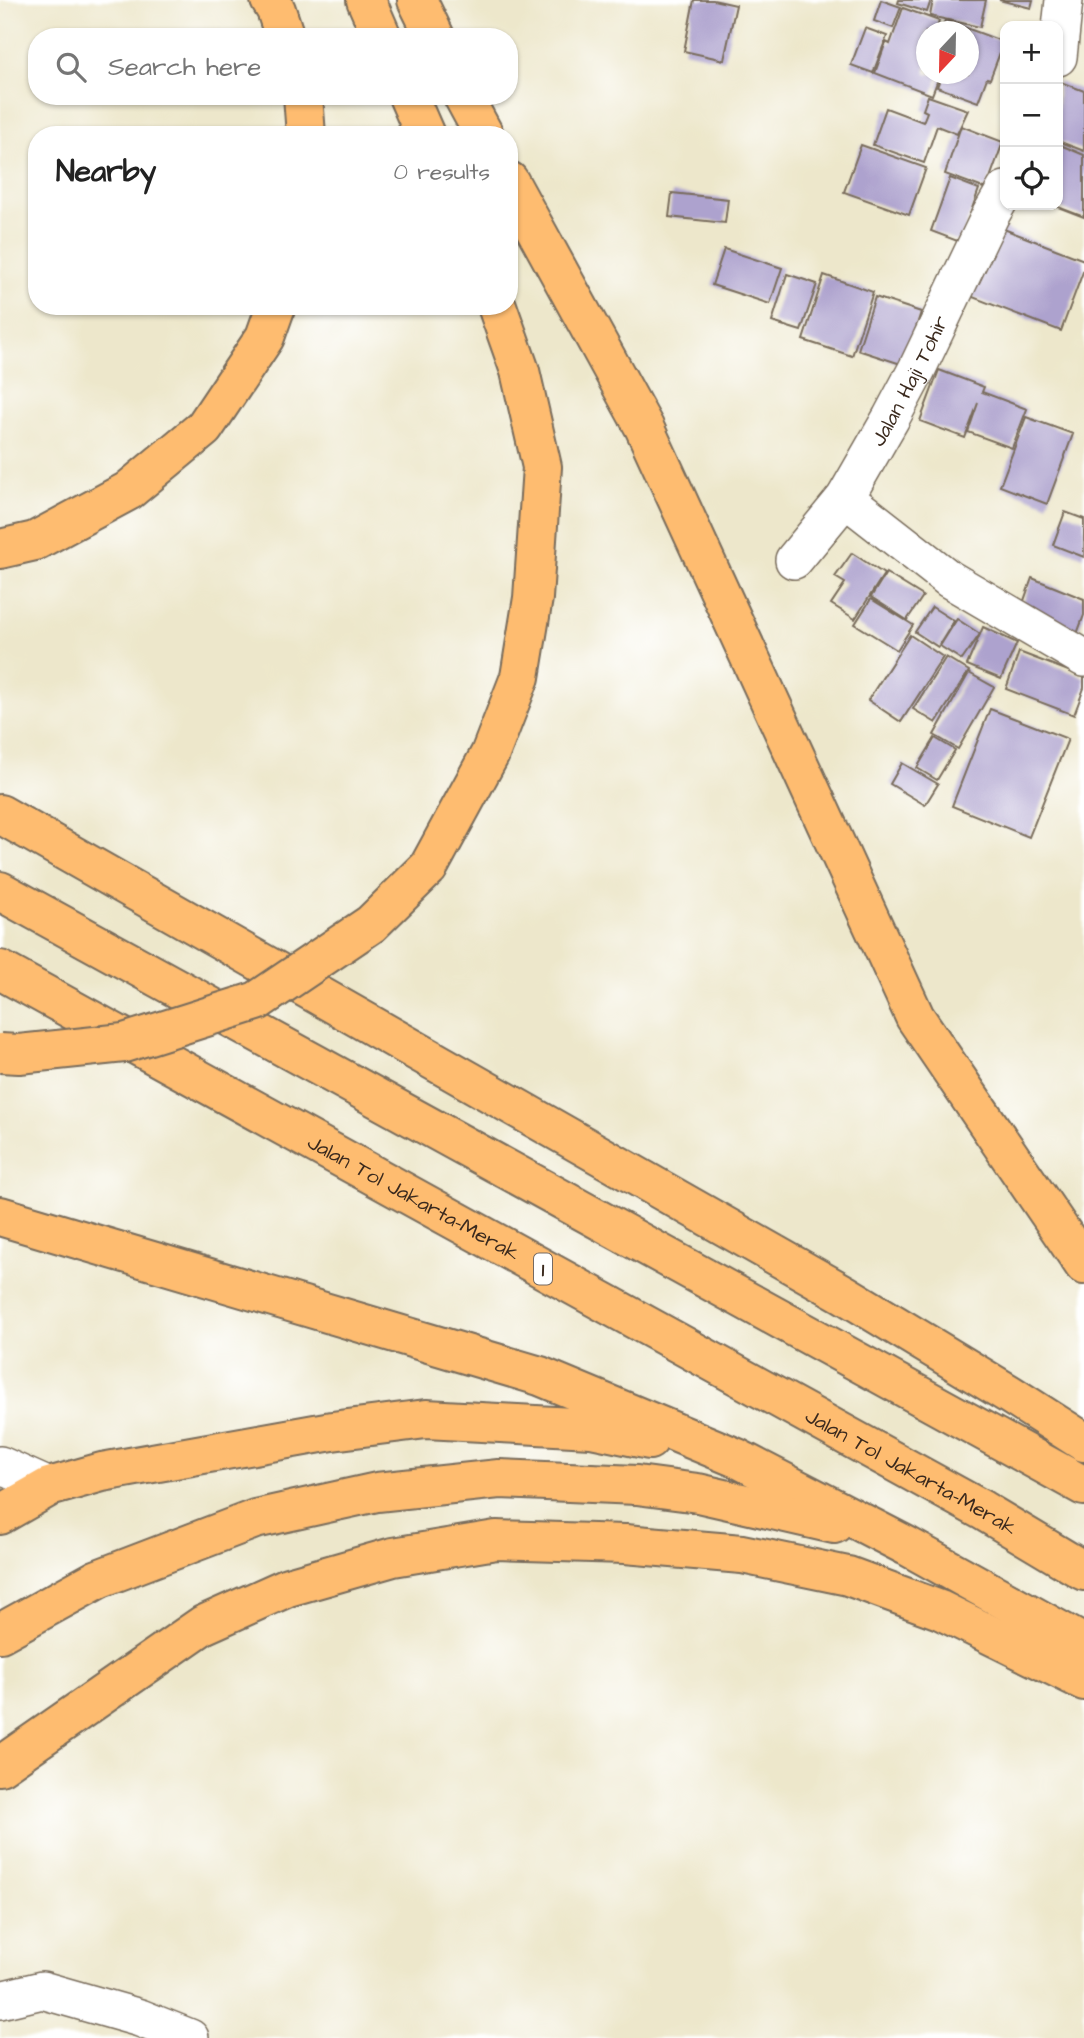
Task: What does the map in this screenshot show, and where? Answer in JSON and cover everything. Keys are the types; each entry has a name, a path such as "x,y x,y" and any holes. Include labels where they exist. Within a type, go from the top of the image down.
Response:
{"highway":[{"path":"270,0 282,28"},
{"path":"366,0 378,28"},
{"path":"417,0 431,28"},
{"path":"304,105 305,126"},
{"path":"412,105 421,126"},
{"path":"468,105 479,126"},
{"path":"518,197 644,427 915,1017 1084,1265"},
{"path":"0,549 36,541 128,491 204,428 265,337 273,315"},
{"path":"0,1053 19,1054 124,1043 257,1001 371,924 428,868 490,754 520,677 533,598 542,467 520,371 500,315"},
{"path":"0,814 832,1287 1084,1442"},
{"path":"0,891 1084,1486"},
{"name":"Jalan Tol Jakarta–Merak","path":"0,970 982,1510 1084,1572"},
{"path":"0,1216 540,1376 737,1458 907,1546 1084,1644"},
{"path":"0,1515 49,1487 102,1472 332,1431 426,1419 591,1428 737,1458"},
{"path":"0,1633 98,1579 255,1519 377,1492 499,1479 637,1485 698,1493 821,1520 907,1546"},
{"path":"0,1766 203,1625 288,1587 393,1557 496,1540 625,1544 742,1554 848,1576 940,1610 1084,1681"}],"street":[{"path":"1062,21 1064,0"},
{"name":"Jalan Haji Tohir","path":"794,560 845,498 917,369 1000,199"},
{"path":"845,498 948,579 1084,658"},
{"path":"0,1465 49,1487"},
{"path":"0,2000 42,1990 140,2018 190,2038"}],"building":[{"path":"694,0 713,0 736,5 724,60 684,51"},
{"path":"881,0 901,7 893,28 874,21"},
{"path":"899,0 931,0 927,12 898,3"},
{"path":"933,0 986,0 980,27 979,21 953,21 930,16"},
{"path":"999,0 1033,0 1031,8"},
{"path":"903,8 939,21 916,21 916,84 936,84 932,95 875,73 886,42 890,44"},
{"path":"865,28 887,36 873,73 851,65"},
{"path":"979,33 1000,41 1000,53 978,102 937,87 938,84 979,84"},
{"path":"1063,83 1084,91 1084,151 1063,143"},
{"path":"928,96 968,110 957,134 937,126 924,163 873,145 886,108 923,122 927,112 923,110"},
{"path":"961,126 1000,141 1000,150 986,189 945,174"},
{"path":"861,145 926,168 909,215 844,192"},
{"path":"1063,146 1084,155 1084,217 1063,209"},
{"path":"950,178 979,189 960,242 931,231"},
{"path":"672,193 728,199 725,223 669,217"},
{"path":"996,226 1084,260 1084,269 1061,331 970,296"},
{"path":"724,249 782,268 770,304 712,285"},
{"path":"787,274 817,284 801,331 772,322"},
{"path":"824,275 873,292 852,356 803,340"},
{"path":"875,297 921,312 904,365 858,350"},
{"path":"939,370 984,387 982,392 1027,409 1012,448 968,432 978,403 965,438 920,421"},
{"path":"1026,417 1073,434 1047,504 1000,486"},
{"path":"1065,512 1084,519 1084,557 1053,545"},
{"path":"852,553 884,574 855,619 831,604 845,583 835,577"},
{"path":"886,573 923,596 907,620 871,597"},
{"path":"1032,578 1084,599 1084,615 1077,634 1020,612"},
{"path":"871,599 913,625 897,650 855,624"},
{"path":"932,607 954,621 938,647 915,632"},
{"path":"957,619 980,634 962,660 940,646"},
{"path":"983,627 1017,643 1001,679 967,665"},
{"path":"910,635 943,657 901,722 868,700"},
{"path":"1019,652 1084,677 1084,688 1074,715 1006,689"},
{"path":"946,657 969,671 936,723 913,709"},
{"path":"969,673 994,687 958,749 934,735"},
{"path":"990,709 1068,739 1029,837 952,806"},
{"path":"935,738 955,750 937,780 917,768"},
{"path":"902,763 938,784 925,805 890,784"}]}
